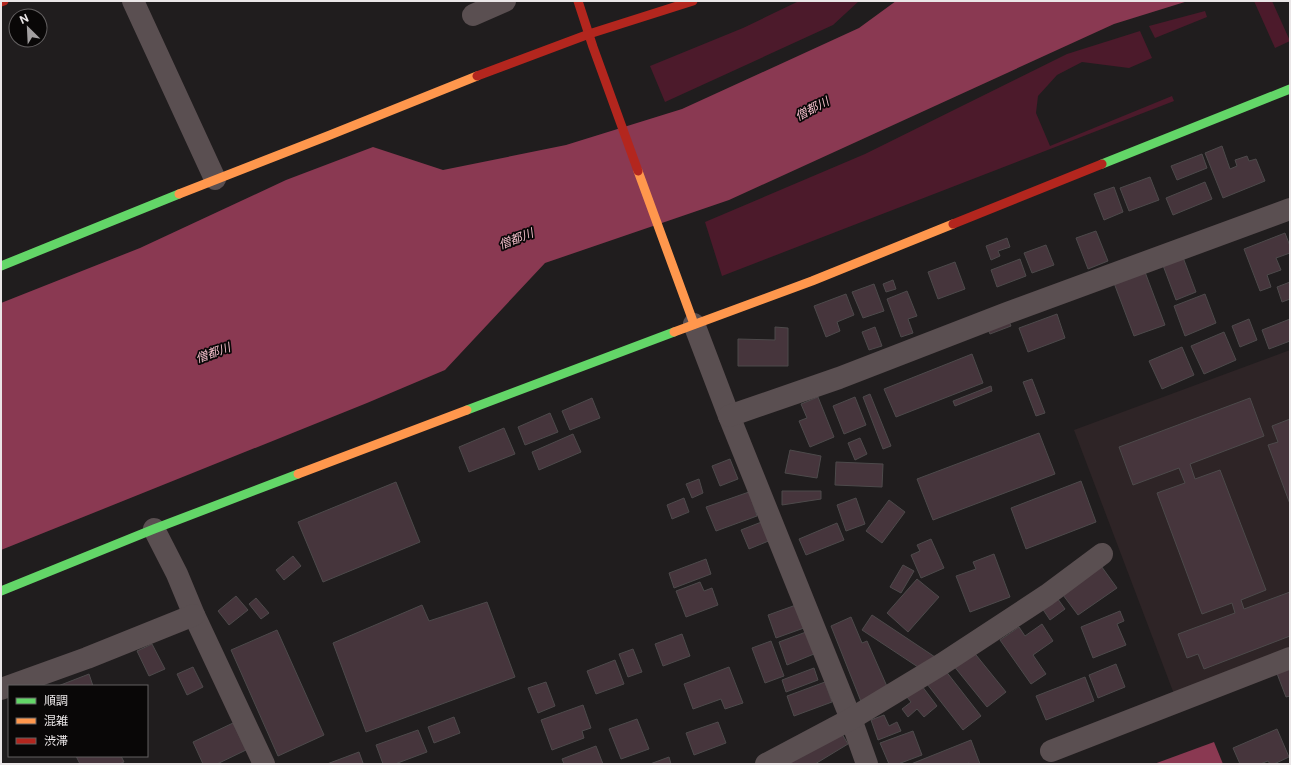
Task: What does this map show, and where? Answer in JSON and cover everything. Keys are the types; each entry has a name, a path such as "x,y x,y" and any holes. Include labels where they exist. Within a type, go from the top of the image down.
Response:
{"street":[{"path":"133,1 215,179"},
{"path":"473,15 505,1"},
{"path":"578,1 593,47 729,416 851,719 867,764"},
{"path":"1,266 460,82 589,34 693,1"},
{"path":"1,591 154,529 692,318 812,281 1290,89"},
{"path":"729,416 839,378 1007,313 1290,209"},
{"path":"154,529 177,574 194,615 264,764"},
{"path":"766,764 851,719 942,664 1047,595 1102,554"},
{"path":"12,685 86,658 194,615"},
{"path":"1051,751 1290,658"}],"shaded area":[{"path":"799,1 859,1 833,25 665,102 650,66 743,28"},
{"path":"1254,1 1272,1 1290,41 1275,48"},
{"path":"1205,11 1207,17 1155,38 1149,26"},
{"path":"1140,31 1152,58 1129,68 1082,62 1057,75 1038,96 1036,113 1050,146 1172,96 1174,101 722,276 705,222 865,154 1067,54"},
{"path":"1290,350 1290,652 1174,694 1074,430"}],"water":[{"name":"僧都川","path":"896,1 1188,1 1114,24 729,200 545,263 445,370 367,403 1,550 1,303 140,248 286,180 373,147 443,170 566,145 682,109 859,28"},
{"path":"1214,742 1223,764 1154,764"}],"building":[{"path":"1222,146 1230,169 1237,166 1235,160 1247,156 1249,161 1256,159 1265,181 1223,198 1205,153"},
{"path":"1202,154 1207,168 1177,180 1171,166"},
{"path":"1150,177 1159,200 1129,211 1120,188"},
{"path":"1205,182 1212,199 1173,215 1166,198"},
{"path":"1114,187 1123,212 1104,220 1094,194"},
{"path":"1096,231 1108,261 1088,269 1076,238"},
{"path":"1285,233 1290,246 1290,253 1276,258 1281,270 1267,275 1271,287 1260,291 1244,249"},
{"path":"1007,238 1010,247 998,251 1000,256 991,260 986,246"},
{"path":"1046,245 1054,265 1032,273 1024,253"},
{"path":"1181,252 1196,292 1176,300 1161,260"},
{"path":"1020,259 1026,276 997,287 991,270"},
{"path":"955,262 965,289 938,299 928,272"},
{"path":"1145,272 1165,325 1134,336 1114,283"},
{"path":"893,280 896,289 886,292 883,284"},
{"path":"1290,282 1290,299 1282,302 1277,287"},
{"path":"874,284 884,311 863,318 852,292"},
{"path":"907,291 917,316 908,319 913,333 901,337 887,299"},
{"path":"846,294 854,315 837,322 840,331 826,337 814,306"},
{"path":"1205,294 1216,323 1185,336 1174,306"},
{"path":"1057,314 1065,338 1028,352 1019,328"},
{"path":"1008,319 1011,326 990,334 987,327"},
{"path":"1249,319 1257,340 1240,347 1232,326"},
{"path":"1290,319 1290,341 1269,349 1262,330"},
{"path":"775,327 788,328 788,366 738,366 738,339 775,340"},
{"path":"875,327 882,346 869,350 862,332"},
{"path":"1224,332 1236,360 1204,374 1191,346"},
{"path":"1182,347 1194,375 1162,389 1149,361"},
{"path":"972,354 983,383 896,417 884,389"},
{"path":"1032,379 1045,413 1036,416 1023,382"},
{"path":"991,386 992,391 955,406 953,401"},
{"path":"870,394 891,446 883,449 863,397"},
{"path":"818,397 834,437 810,447 799,421 807,418 801,404"},
{"path":"855,397 866,425 844,434 833,406"},
{"path":"592,398 600,418 570,430 562,411"},
{"path":"1250,398 1264,436 1190,464 1195,479 1220,470 1266,590 1241,600 1244,609 1290,592 1290,636 1204,669 1198,654 1187,658 1178,634 1235,613 1232,603 1202,614 1157,493 1185,483 1179,468 1133,485 1119,447"},
{"path":"550,413 558,432 525,445 518,427"},
{"path":"1290,419 1290,504 1268,445 1278,442 1272,426"},
{"path":"504,428 515,454 469,472 459,447"},
{"path":"1039,433 1055,474 933,520 917,479"},
{"path":"573,434 581,452 539,470 532,452"},
{"path":"860,438 867,454 855,460 848,443"},
{"path":"790,450 821,456 817,478 785,473"},
{"path":"730,459 738,479 720,486 712,466"},
{"path":"836,462 883,464 882,487 835,485"},
{"path":"699,479 703,493 692,498 686,484"},
{"path":"1081,481 1096,522 1026,549 1011,508"},
{"path":"396,482 420,542 323,582 298,522"},
{"path":"782,491 821,491 821,499 782,505"},
{"path":"749,492 757,516 716,531 706,507"},
{"path":"684,498 689,512 672,519 667,505"},
{"path":"856,498 865,524 846,531 837,505"},
{"path":"889,500 905,512 882,543 866,531"},
{"path":"764,521 771,540 749,549 741,530"},
{"path":"837,523 844,540 806,555 799,539"},
{"path":"931,539 944,568 921,578 911,555 920,551 917,545"},
{"path":"994,554 1010,597 970,612 956,576 976,569 973,562"},
{"path":"293,556 301,566 284,580 276,570"},
{"path":"706,559 711,574 674,588 669,573"},
{"path":"1099,563 1117,588 1078,615 1060,591"},
{"path":"903,565 914,571 901,593 890,587"},
{"path":"917,579 939,597 908,632 887,613"},
{"path":"700,582 704,591 712,588 718,605 686,617 676,591"},
{"path":"1055,595 1065,609 1050,620 1040,605"},
{"path":"236,596 248,610 229,625 218,611"},
{"path":"256,598 269,613 261,619 249,604"},
{"path":"487,602 515,677 366,732 333,643 422,605 429,621"},
{"path":"796,605 804,628 776,638 768,615"},
{"path":"1120,611 1124,621 1117,624 1126,645 1093,658 1081,627"},
{"path":"872,615 935,657 921,669 862,630"},
{"path":"851,617 862,643 867,641 889,691 862,704 831,626"},
{"path":"1042,624 1053,641 1033,655 1046,674 1031,684 1000,640 1019,627 1025,636"},
{"path":"277,630 324,735 278,756 231,650"},
{"path":"806,632 814,654 787,665 779,642"},
{"path":"682,634 690,656 663,666 655,644"},
{"path":"771,641 784,676 765,683 752,648"},
{"path":"152,644 165,669 149,676 137,651"},
{"path":"633,649 642,672 628,677 619,654"},
{"path":"972,650 1006,692 987,707 953,665"},
{"path":"615,660 624,684 596,694 587,671"},
{"path":"1116,664 1125,687 1098,698 1089,675"},
{"path":"1290,666 1290,696 1286,697 1276,671"},
{"path":"193,667 203,687 187,695 177,674"},
{"path":"729,667 743,703 725,709 721,699 693,709 684,684"},
{"path":"814,668 818,680 786,692 782,680"},
{"path":"945,670 981,716 963,730 927,684"},
{"path":"89,674 93,685 61,685"},
{"path":"1085,677 1094,701 1046,720 1036,696"},
{"path":"546,682 555,706 538,713 528,688"},
{"path":"825,682 832,702 794,716 787,696"},
{"path":"922,686 937,706 924,717 917,709 908,717 902,709 911,702 907,697"},
{"path":"583,705 591,728 582,731 584,738 552,750 541,720"},
{"path":"884,715 889,726 897,722 901,731 878,740 871,720"},
{"path":"454,717 460,733 434,743 428,727"},
{"path":"637,719 649,749 621,759 609,729"},
{"path":"718,722 726,743 694,755 686,733"},
{"path":"233,723 246,750 217,764 203,764 193,742"},
{"path":"838,727 848,744 815,764 787,764"},
{"path":"1277,729 1289,757 1274,764 1270,764 1268,761 1260,764 1240,764 1233,748"},
{"path":"418,730 427,752 395,764 383,764 376,745"},
{"path":"913,731 922,755 898,764 889,764 880,743"},
{"path":"971,740 980,764 911,764"},
{"path":"596,746 603,764 564,764 562,759"},
{"path":"359,752 363,763 361,764 327,764"},
{"path":"76,757 122,757 124,762 119,764 80,764"},
{"path":"669,757 671,764 650,764"}],"traffic: fast":[{"path":"1102,164 1290,89"},
{"path":"1,266 179,194"},
{"path":"467,410 674,332"},
{"path":"1,591 154,529 298,474"}],"traffic: slow":[{"path":"179,194 477,76"},
{"path":"638,171 694,324"},
{"path":"674,332 812,281 953,224"},
{"path":"298,474 467,410"}],"traffic: jam":[{"path":"578,1 638,171"},
{"path":"477,76 589,34 693,1"},
{"path":"953,224 1102,164"}]}
